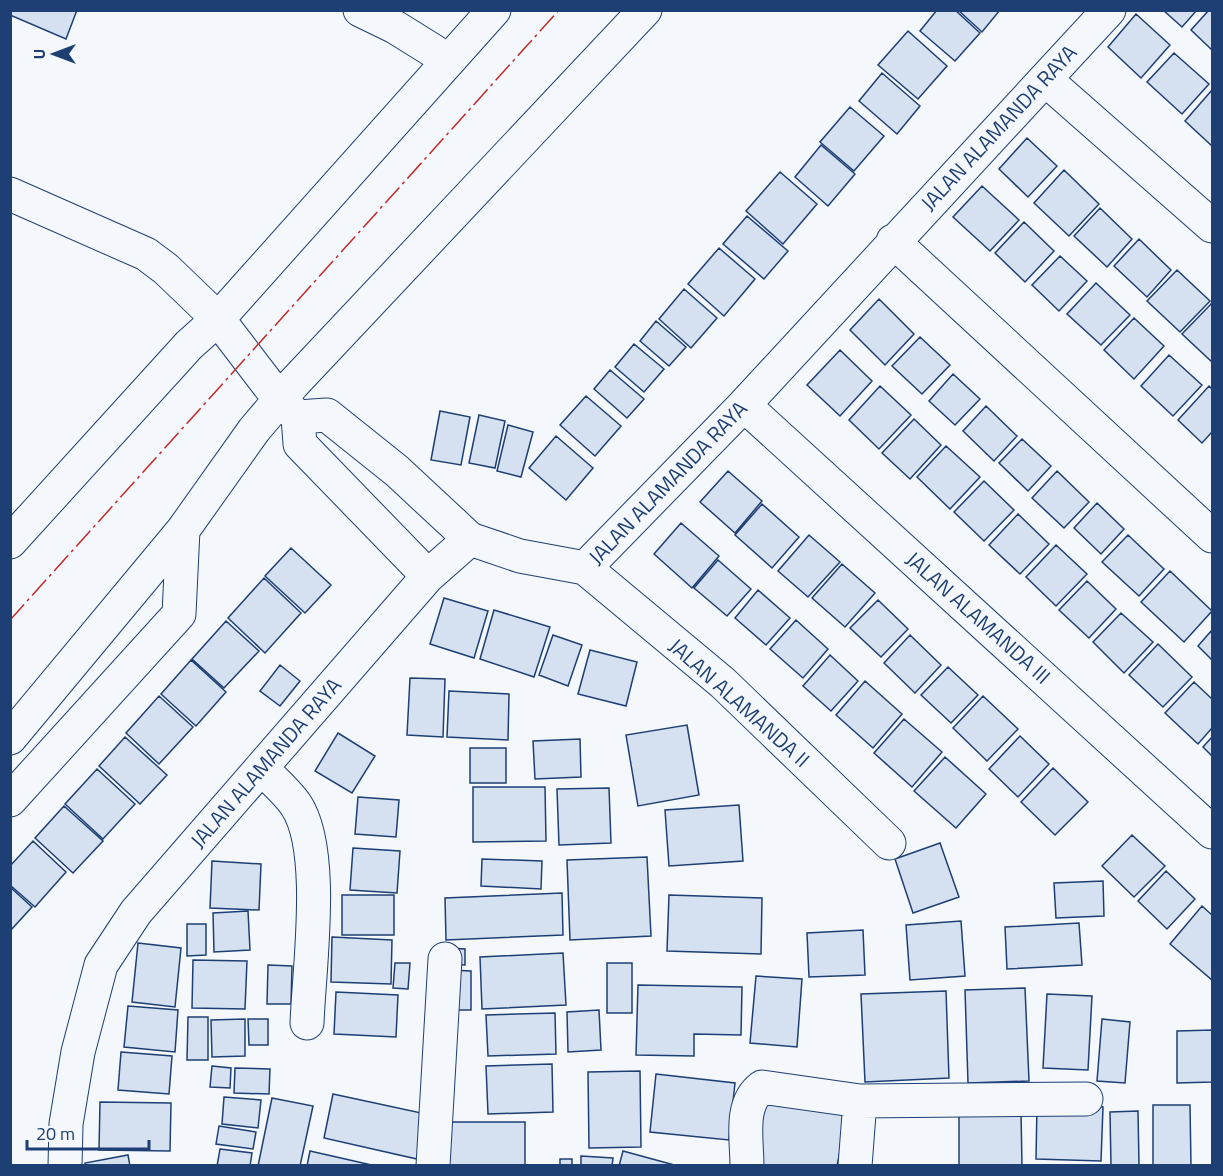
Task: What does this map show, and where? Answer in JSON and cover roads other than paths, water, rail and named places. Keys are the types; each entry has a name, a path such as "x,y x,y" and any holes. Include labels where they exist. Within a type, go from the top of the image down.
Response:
{"street":[{"path":"360,10 401,19 448,60"},
{"path":"10,542 189,345 218,319 494,10"},
{"path":"10,738 183,530 254,429 289,408 645,10"},
{"name":"JALAN ALAMANDA RAYA","path":"65,1166 66,1124 78,1052 101,965 136,912 428,576 470,539 520,556 585,568 744,405 893,241 1109,10"},
{"path":"1046,80 1212,226"},
{"path":"10,194 146,254 166,269 218,319 289,408 300,444 428,576"},
{"path":"893,241 1212,536"},
{"name":"JALAN ALAMANDA III","path":"744,405 1212,832"},
{"path":"289,408 327,415 397,471 470,539"},
{"path":"10,800 179,614 183,530"},
{"name":"JALAN ALAMANDA II","path":"585,568 723,683 889,843"},
{"path":"261,768 296,806 310,837 313,890 307,1023"},
{"path":"433,1166 445,958"},
{"path":"747,1166 747,1107 755,1093 762,1087 860,1101 1086,1099"},
{"path":"855,1166 860,1101"}]}
